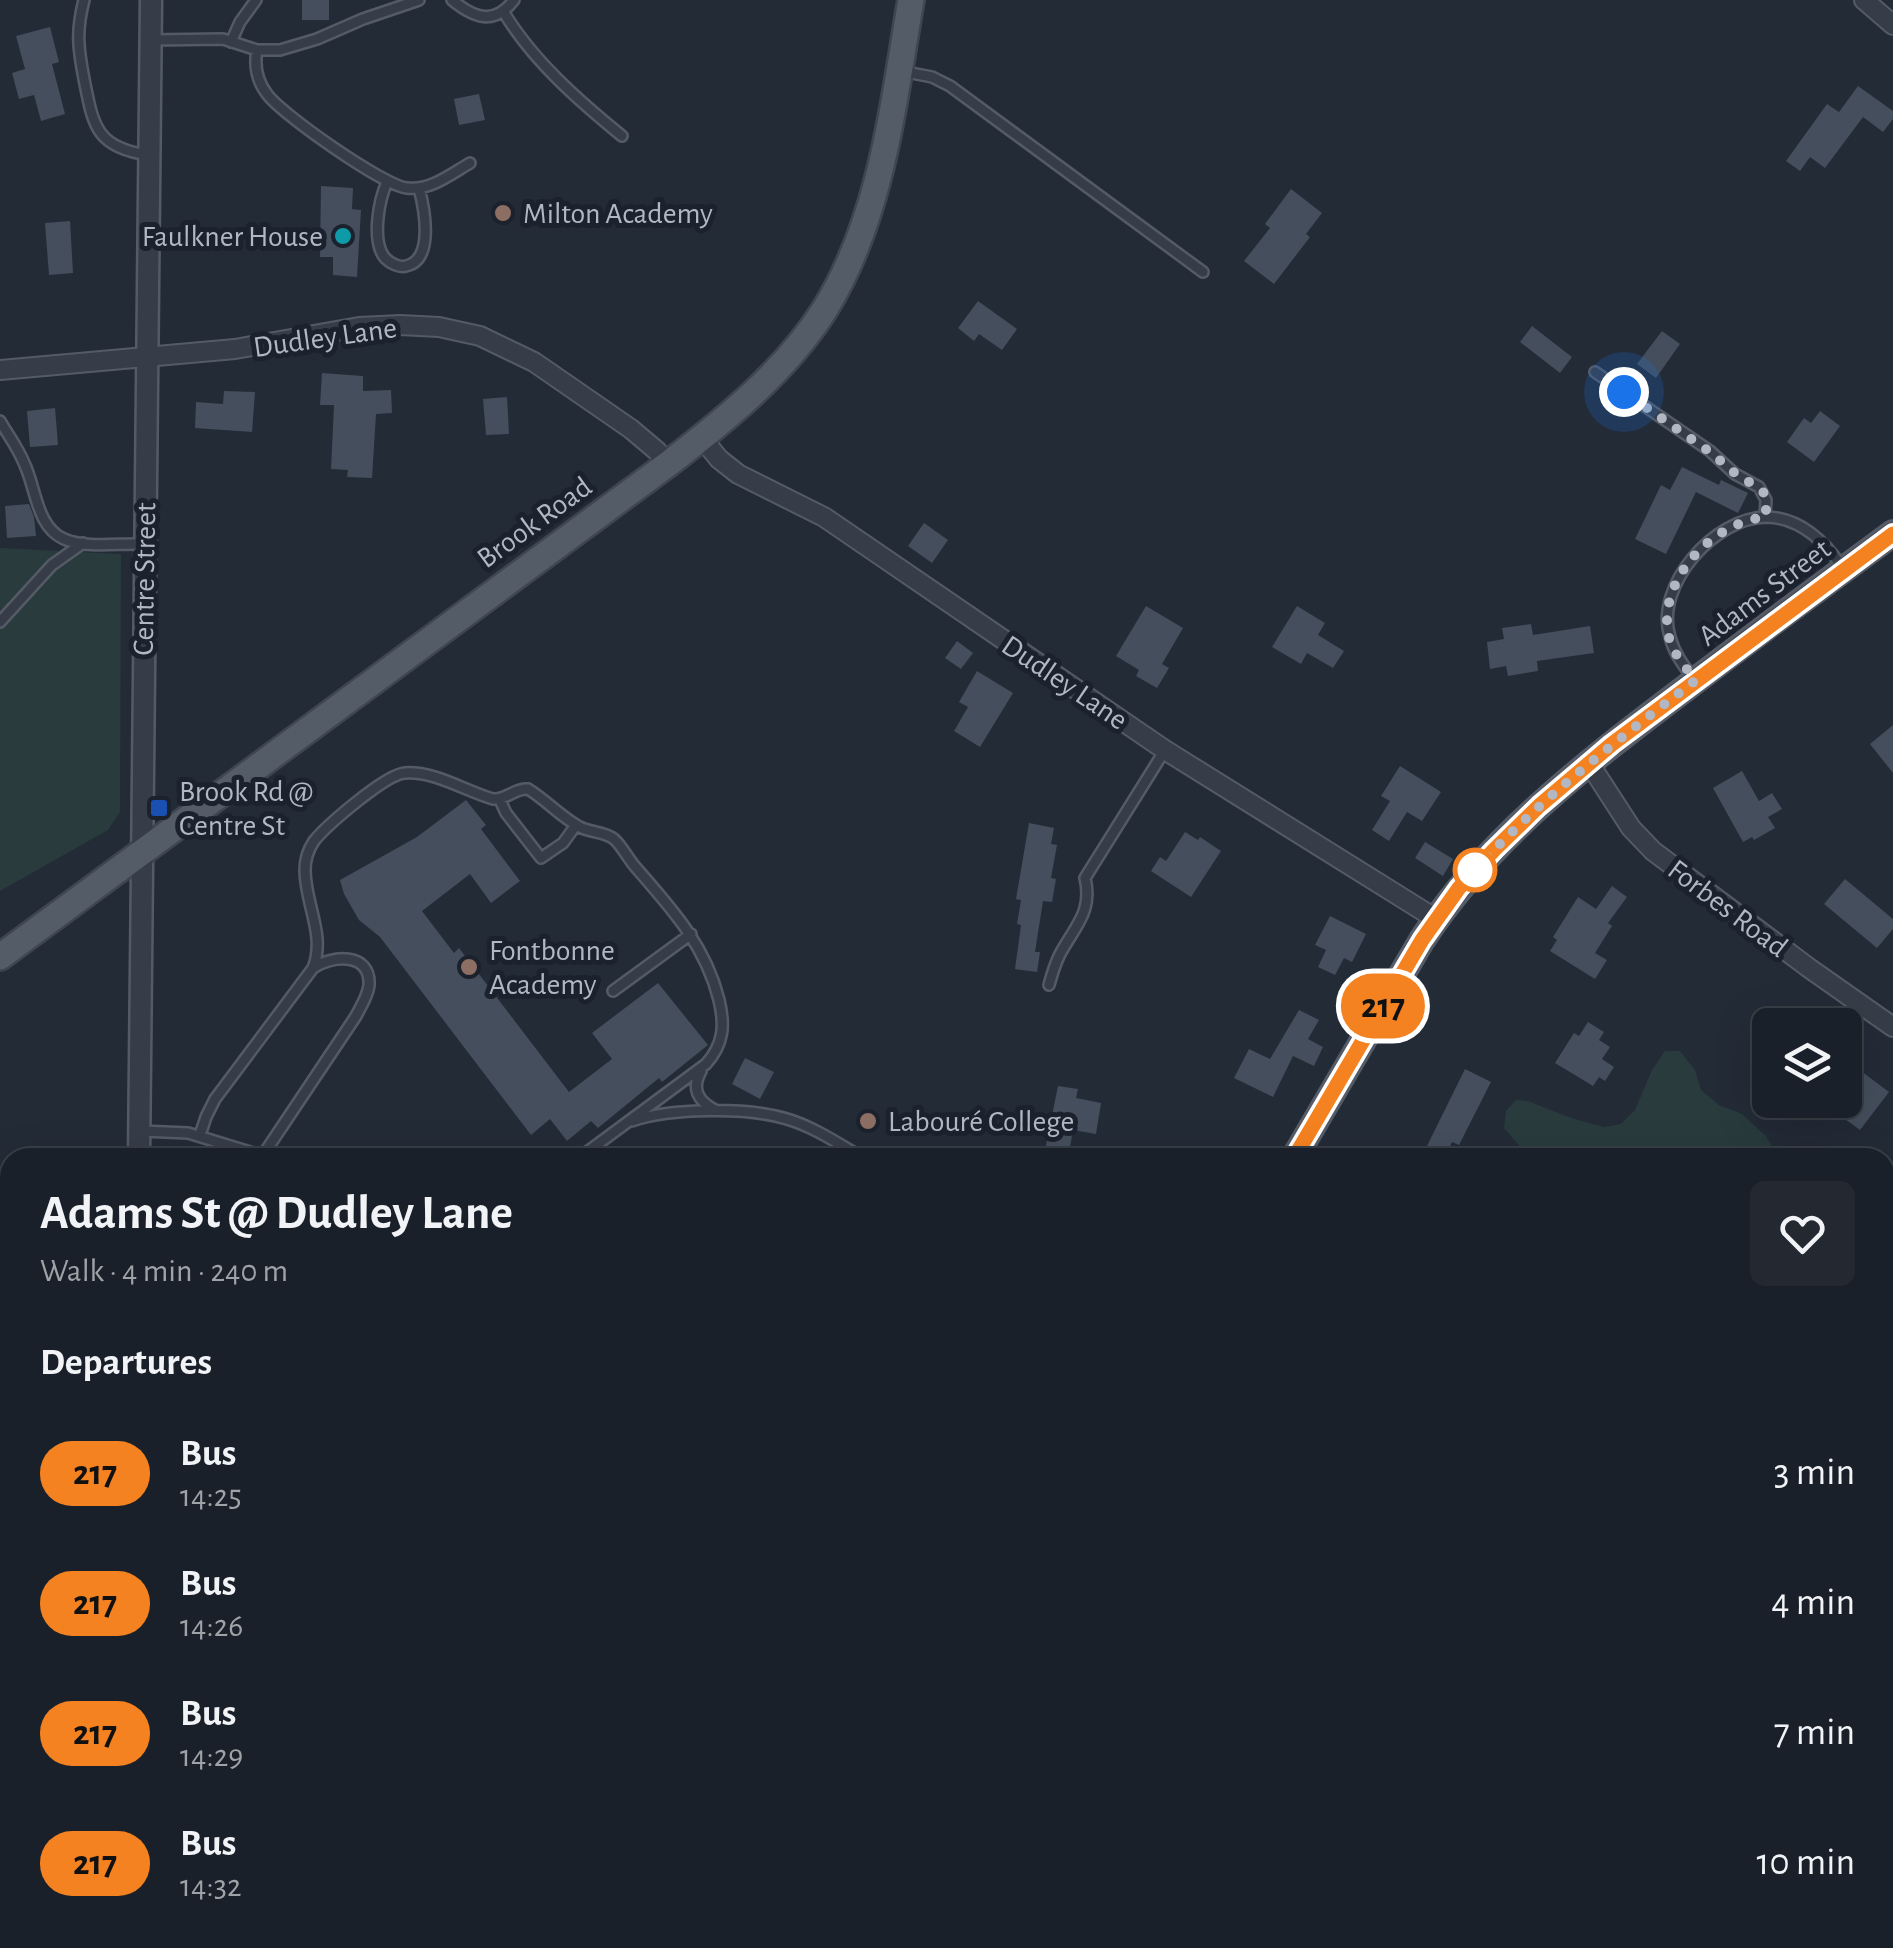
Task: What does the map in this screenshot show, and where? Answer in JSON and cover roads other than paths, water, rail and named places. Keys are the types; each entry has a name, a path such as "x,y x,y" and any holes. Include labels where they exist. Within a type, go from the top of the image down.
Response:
{"main road":[{"name":"Brook Road","path":"0,957 668,464 757,389 825,309 859,238 877,179 911,0"},
{"name":"Adams Street","path":"1300,1148 1436,919 1494,850 1589,763 1893,534"}],"street":[{"name":"Centre Street","path":"138,1148 151,0"},
{"path":"1864,0 1893,24"},
{"name":"Dudley Lane","path":"0,370 235,349 370,326 461,331 498,343 534,362 632,429 668,464"},
{"name":"Dudley Lane","path":"702,438 738,474 824,516 1165,750 1436,919"},
{"name":"Forbes Road","path":"1589,763 1631,828 1653,852 1893,1027"}],"lane":[{"path":"84,0 76,43 90,116 102,135 119,147 149,155"},
{"path":"232,42 256,0"},
{"path":"150,40 212,39 268,52 419,0"},
{"path":"452,0 476,16 503,12 514,0"},
{"path":"503,12 571,94 622,136"},
{"path":"257,50 260,81 280,109 386,182 419,188 470,163"},
{"path":"898,70 932,76 950,86 1203,272"},
{"path":"386,182 379,209 378,238 383,255 400,266 416,260 424,242 425,213 419,188"},
{"path":"1596,372 1759,488 1766,500 1766,517"},
{"path":"0,421 27,468 47,526 62,538 82,543 144,544"},
{"path":"1696,680 1679,660 1668,634 1668,606 1685,567 1718,534 1748,520 1766,517 1788,522 1825,544 1844,570"},
{"path":"0,622 52,565 82,543"},
{"path":"1048,985 1088,901 1085,878 1165,750"},
{"path":"200,1136 215,1100 313,968 319,943 304,871 308,851 320,835 379,784 398,774 417,774 500,800 517,790 528,789 576,825 615,840 677,914 712,976 724,1027 718,1048 697,1076 696,1092 706,1105 723,1112"},
{"path":"500,800 541,858 576,825"},
{"path":"613,991 691,934"},
{"path":"272,1148 366,996 369,978 354,961 336,958 313,968"},
{"path":"593,1148 706,1064"},
{"path":"625,1124 664,1114 759,1114 785,1118 810,1128 839,1148"},
{"path":"139,1132 176,1131 240,1148"}],"place":[{"name":"Milton Academy","path":"503,213"},
{"name":"Faulkner House","path":"343,236"},
{"name":"Brook Rd @ Centre St","path":"159,808"},
{"name":"Fontbonne Academy","path":"469,967"},
{"name":"Labouré College","path":"868,1121"}]}
